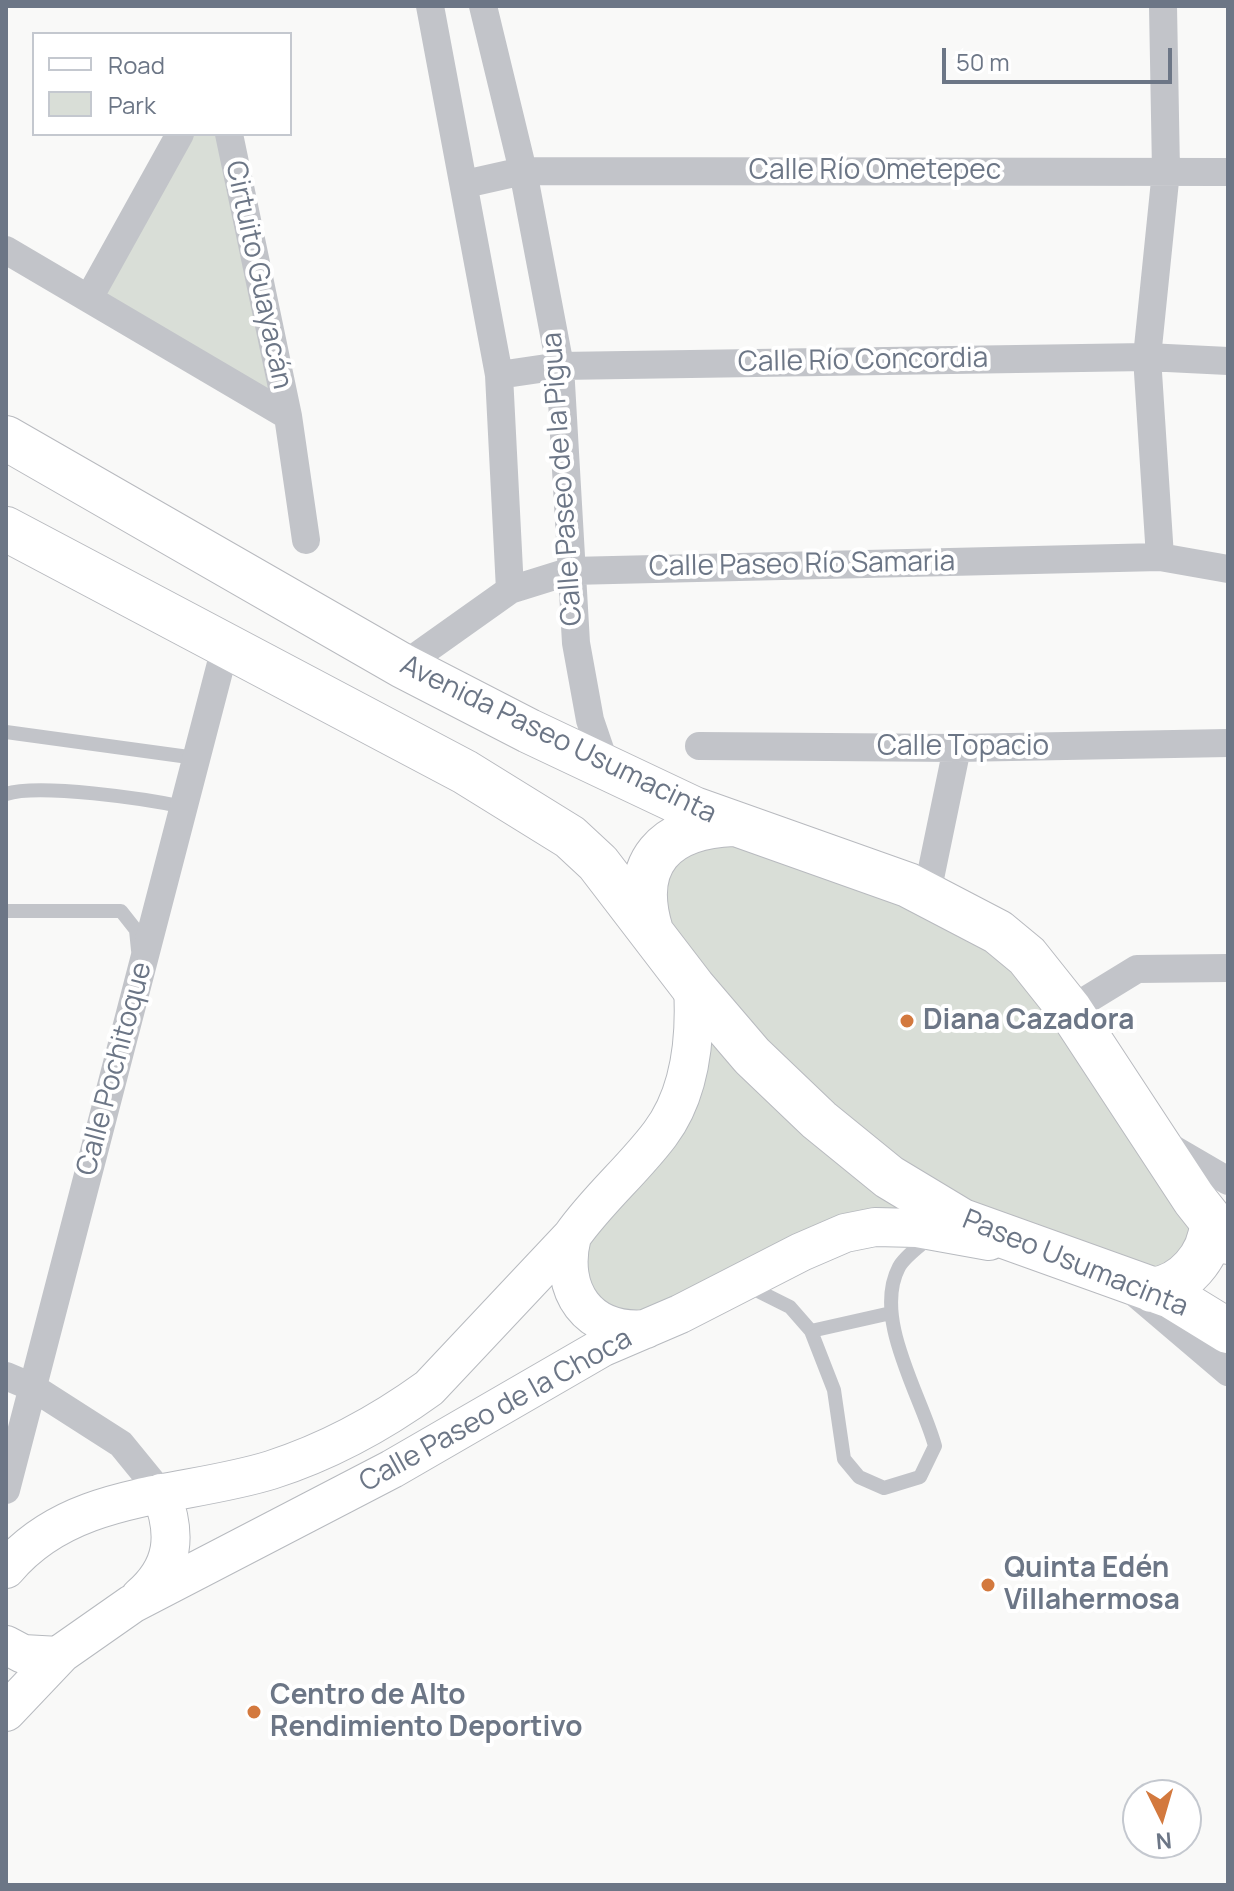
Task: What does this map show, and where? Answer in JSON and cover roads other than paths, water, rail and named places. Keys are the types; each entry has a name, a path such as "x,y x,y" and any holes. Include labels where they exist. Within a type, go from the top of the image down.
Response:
{"main road":[{"name":"Avenida Paseo Usumacinta","path":"6,438 403,666 529,731 605,764 667,798 733,824 842,859 927,893 972,916 1015,944 1070,1010 1220,1233"},
{"path":"6,529 225,648 465,772 558,829 598,863 700,996"},
{"path":"651,933 645,906 646,885 656,853 690,830 733,824"},
{"name":"Paseo Usumacinta","path":"700,996 752,1056 819,1120 889,1177 962,1221 1186,1304 1228,1331"},
{"path":"1135,1284 1177,1284 1186,1277 1209,1240 1220,1233"}],"street":[{"name":"Calle Paseo de la Pigua","path":"430,6 499,375 510,590"},
{"name":"Calle Paseo de la Pigua","path":"483,6 523,171 560,366 576,643 590,720 605,764"},
{"path":"1160,557 1147,357 1166,171 1163,6"},
{"path":"89,298 179,136"},
{"name":"Cirtuito Guayacán","path":"229,136 288,416 306,540"},
{"name":"Calle Río Ometepec","path":"465,184 523,171 1228,172"},
{"name":"Cirtuito Guayacán","path":"6,250 288,416"},
{"name":"Calle Río Concordia","path":"499,375 560,366 1147,357 1228,361"},
{"name":"Calle Paseo Río Samaria","path":"403,666 510,590 571,571 1160,557 1228,569"},
{"name":"Calle Pochitoque","path":"6,1490 19,1382 140,972 225,648"},
{"name":"Calle Topacio","path":"699,746 957,748 1228,743"},
{"path":"927,893 957,748"},
{"path":"1070,1010 1137,969 1228,968"},
{"name":"Calle Paseo de la Choca","path":"6,1569 30,1544 61,1525 103,1507 234,1479 304,1458 404,1406 453,1365 572,1236 589,1210 660,1134 686,1080 700,996"},
{"path":"1155,1138 1228,1181"},
{"name":"Calle Paseo de la Choca","path":"8,1702 59,1656 132,1604 392,1469 603,1347 845,1233 896,1227 1030,1248"},
{"path":"572,1236 568,1255 570,1275 576,1295 586,1310 613,1329 646,1329"},
{"path":"1135,1284 1228,1372"},
{"path":"19,1382 121,1444 161,1493 171,1523 170,1558 154,1584 132,1604"},
{"path":"6,1645 23,1654 59,1656"}],"lane":[{"path":"6,732 196,758"},
{"path":"6,794 28,790 58,792 150,799 184,807"},
{"path":"6,911 111,908 121,911 136,930 140,972"},
{"path":"742,1284 790,1307 811,1331 834,1390 844,1459 859,1477 884,1488 920,1477 935,1446 927,1415 904,1363 891,1313 890,1288 900,1264 936,1231"},
{"path":"811,1331 891,1313"}],"place":[{"name":"Diana Cazadora","path":"907,1021"},
{"name":"Quinta Edén Villahermosa","path":"988,1585"},
{"name":"Centro de Alto Rendimiento Deportivo","path":"254,1712"}]}
